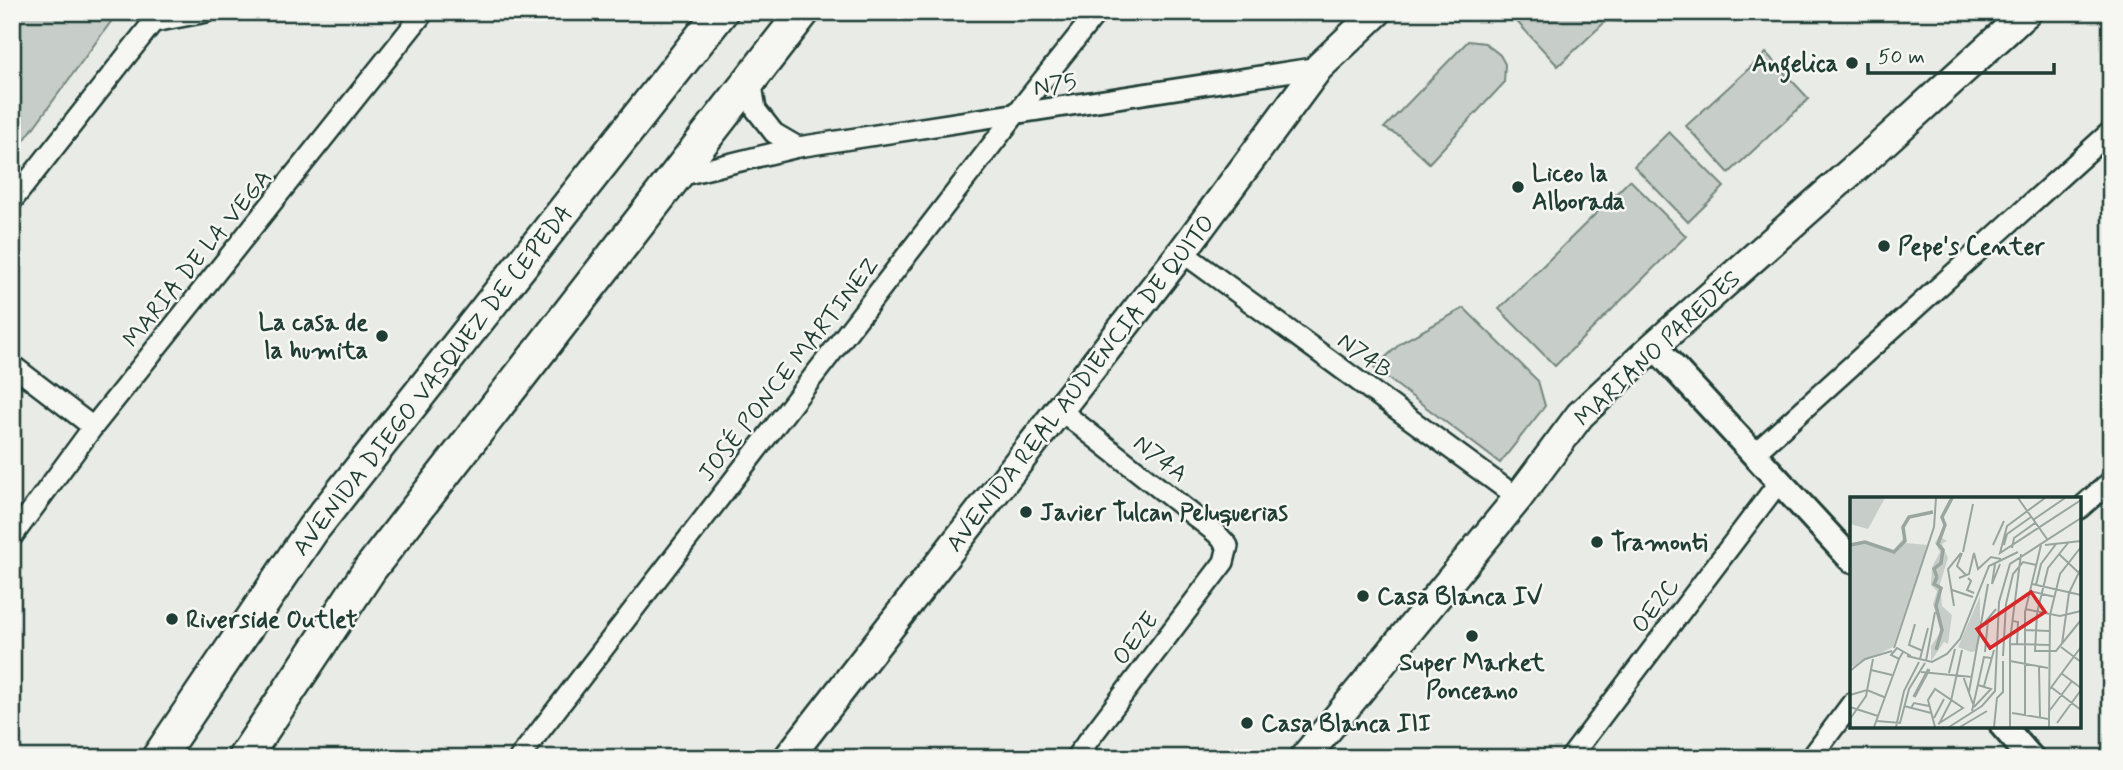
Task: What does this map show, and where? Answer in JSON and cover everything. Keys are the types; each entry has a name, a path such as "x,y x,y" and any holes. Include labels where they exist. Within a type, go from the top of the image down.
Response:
{"main road":[{"name":"AVENIDA DIEGO VASQUEZ DE CEPEDA","path":"158,758 313,529 720,12"},
{"path":"244,758 370,569 803,12"},
{"name":"AVENIDA REAL AUDIENCIA DE QUITO","path":"788,758 1182,252 1319,67 1377,12"},
{"name":"MARIANO PAREDES","path":"1304,758 1518,498 1580,415 2026,12"}],"street":[{"path":"12,201 158,17 207,12"},
{"name":"MARIA DE LA VEGA","path":"12,537 93,428 424,12"},
{"name":"JOSÉ PONCE MARTINEZ","path":"519,758 1097,12"},
{"name":"N75","path":"674,177 798,147 1319,67"},
{"path":"751,79 755,110 774,133 798,147"},
{"path":"1754,454 2111,131"},
{"name":"N74B","path":"1182,252 1518,498"},
{"path":"1654,346 1850,558"},
{"path":"12,366 93,428"},
{"name":"N74A","path":"1060,410 1216,533 1228,546"},
{"path":"2081,507 2111,481"},
{"name":"OE2C","path":"1570,758 1779,482"},
{"name":"OE2E","path":"1075,758 1224,562 1228,546"},
{"path":"1811,758 1850,706"},
{"path":"2005,728 2031,758"}],"shaded area":[{"path":"12,12 118,12 12,157"},
{"path":"1508,12 1646,12 1624,22 1606,21 1558,66"},
{"path":"1468,41 1485,43 1500,55 1505,64 1504,83 1429,163 1400,136 1384,128"},
{"path":"1766,53 1809,99 1729,173 1686,126"},
{"path":"1669,132 1724,187 1688,222 1634,166"},
{"path":"1630,180 1686,236 1555,366 1499,309"},
{"path":"1464,308 1538,381 1545,406 1500,463 1374,368 1402,342"}],"place":[{"name":"Angelica","path":"1852,63"},
{"name":"Liceo la Alborada","path":"1518,187"},
{"name":"Pepe's Center","path":"1884,246"},
{"name":"La casa de la humita","path":"382,336"},
{"name":"Javier Tulcan Peluquerias","path":"1026,512"},
{"name":"Tramonti","path":"1597,542"},
{"name":"Casa Blanca IV","path":"1363,596"},
{"name":"Riverside Outlet","path":"172,619"},
{"name":"Super Market Ponceano","path":"1472,636"},
{"name":"Casa Blanca III","path":"1247,723"}]}
